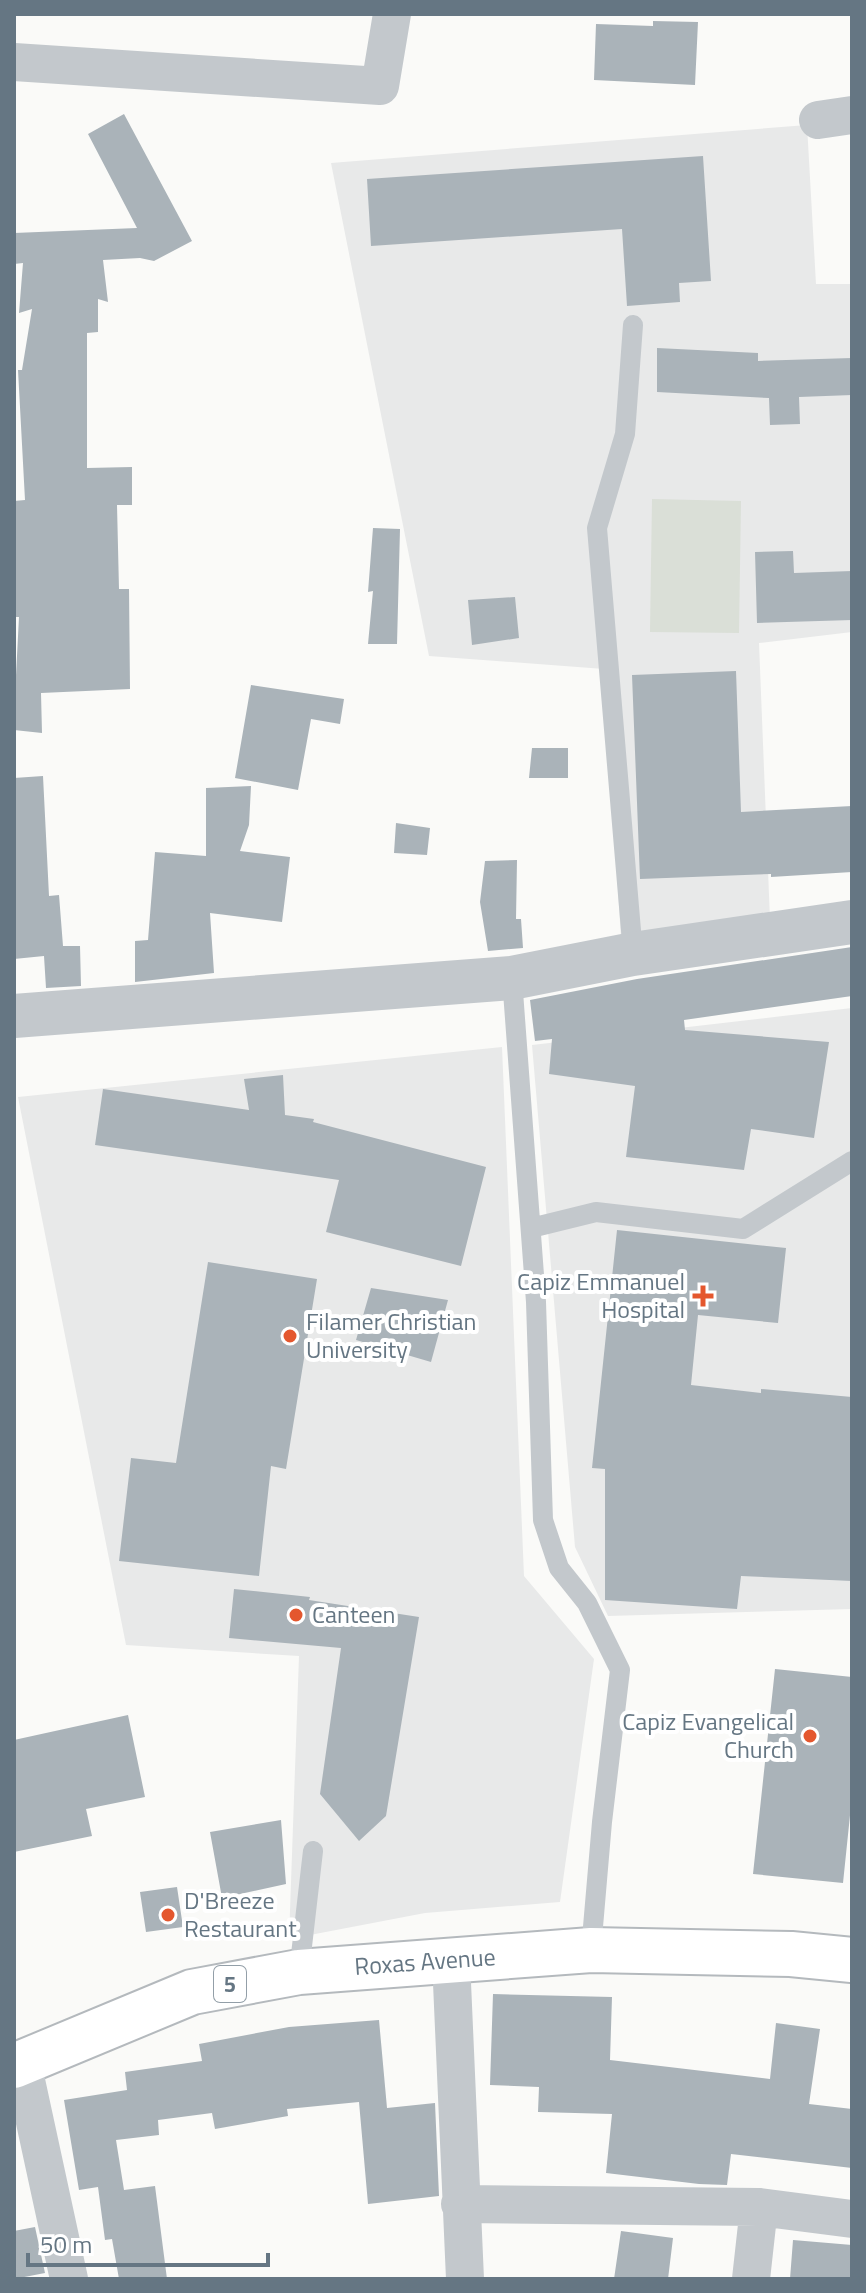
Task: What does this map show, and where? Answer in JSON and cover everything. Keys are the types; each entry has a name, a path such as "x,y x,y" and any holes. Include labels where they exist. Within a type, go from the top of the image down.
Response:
{"highway":[{"name":"Roxas Avenue","path":"18,2064 192,1992 299,1972 591,1950 791,1954 852,1960"}],"street":[{"path":"14,62 380,86 392,14"},
{"path":"14,1016 512,978 633,954 852,922"},
{"path":"451,1960 465,2279"},
{"path":"18,2064 69,2279"},
{"path":"460,2204 759,2207 852,2219"},
{"path":"751,2279 759,2207"}],"lane":[{"path":"633,325 625,434 597,528 633,954"},
{"path":"512,978 536,1302 543,1520 559,1568 587,1603 620,1670 591,1950"},
{"path":"531,1228 596,1212 743,1229 852,1161"},
{"path":"299,1972 313,1851"}],"shaded area":[{"path":"807,125 816,284 852,284 852,632 759,643 770,920 621,938 604,669 429,656 331,163"},
{"path":"652,499 741,501 739,633 650,632"},
{"name":"Capiz Emmanuel Hospital","path":"852,1008 852,1609 608,1616 575,1547 532,1045"},
{"name":"Filamer Christian University","path":"502,1047 524,1576 594,1659 560,1902 425,1913 289,1939 299,1656 126,1645 18,1097"}],"building":[{"path":"653,21 698,22 695,85 594,80 596,24 653,26"},
{"path":"124,114 192,241 154,261 140,258 103,260 108,302 98,299 98,332 87,333 87,468 132,467 132,505 117,505 119,589 129,589 130,689 41,693 42,733 14,730 14,675 19,617 14,617 14,501 25,500 18,370 22,370 32,309 19,313 23,263 14,264 14,233 137,228 88,134"},
{"path":"703,156 711,281 679,283 680,302 627,306 622,229 371,246 367,179"},
{"path":"657,348 758,353 758,361 852,358 852,395 799,397 800,424 770,425 769,398 657,392"},
{"path":"373,528 400,529 397,644 368,644 373,591 368,592"},
{"path":"793,551 794,573 852,571 852,620 757,623 755,552"},
{"path":"515,597 519,638 472,645 468,600"},
{"path":"736,671 741,812 852,806 852,872 640,879 632,675"},
{"path":"251,685 344,699 340,724 311,719 298,790 235,778"},
{"path":"532,748 568,748 568,778 529,778"},
{"path":"43,776 49,896 59,895 63,946 80,946 81,986 46,988 44,956 14,959 14,778"},
{"path":"251,786 249,825 240,851 290,857 282,922 210,913 214,973 135,982 135,941 148,940 155,852 206,856 206,788"},
{"path":"396,823 430,828 427,855 394,853"},
{"path":"517,860 516,919 521,919 523,948 488,951 480,902 485,861"},
{"path":"852,947 852,996 684,1020 685,1030 829,1042 814,1138 751,1129 744,1170 626,1157 635,1086 549,1074 552,1039 535,1041 530,1000 637,979"},
{"path":"283,1075 285,1115 314,1119 313,1122 486,1167 461,1266 326,1232 339,1180 95,1145 103,1089 249,1110 244,1079"},
{"path":"617,1230 786,1248 778,1323 698,1315 691,1385 761,1393 761,1389 852,1397 852,1581 741,1576 737,1609 605,1600 605,1469 592,1468"},
{"path":"208,1262 317,1279 286,1469 271,1466 259,1576 119,1561 131,1458 176,1463"},
{"path":"371,1288 448,1300 431,1362 356,1340"},
{"path":"234,1589 310,1597 309,1600 419,1617 386,1816 359,1841 320,1794 341,1648 229,1638"},
{"name":"Capiz Evangelical Church","path":"775,1669 852,1677 852,1796 843,1883 753,1874"},
{"path":"128,1715 145,1797 86,1809 92,1836 14,1852 14,1740"},
{"path":"281,1820 286,1884 222,1898 210,1832"},
{"path":"177,1887 183,1927 146,1932 140,1892"},
{"path":"493,1994 612,1997 610,2060 770,2079 776,2023 820,2029 809,2104 852,2109 852,2168 731,2154 727,2185 606,2173 612,2114 538,2112 539,2087 490,2085"},
{"path":"379,2020 387,2108 435,2103 439,2196 368,2204 359,2102 287,2109 288,2116 215,2129 212,2113 158,2120 159,2135 116,2140 124,2190 155,2186 167,2279 119,2279 112,2239 105,2240 98,2187 79,2190 64,2100 127,2090 125,2072 202,2061 199,2044 289,2027"},
{"path":"35,2227 45,2273 14,2279 14,2231"},
{"path":"621,2231 673,2238 668,2279 614,2279"},
{"path":"793,2240 852,2245 852,2279 790,2279"}],"place":[{"name":"Capiz Emmanuel Hospital","path":"703,1296"},
{"name":"Filamer Christian University","path":"290,1336"},
{"name":"Canteen","path":"296,1615"},
{"name":"Capiz Evangelical Church","path":"810,1736"},
{"name":"D'Breeze Restaurant","path":"168,1915"}]}
